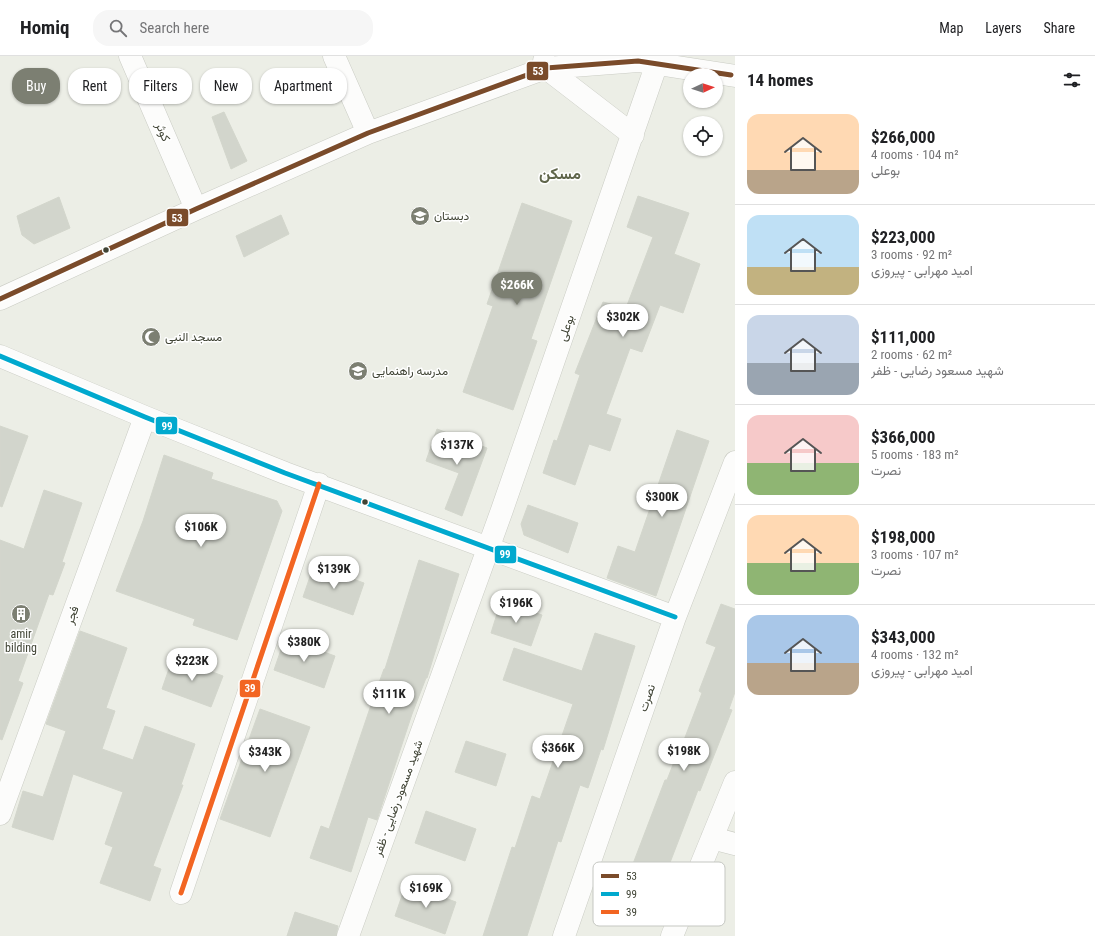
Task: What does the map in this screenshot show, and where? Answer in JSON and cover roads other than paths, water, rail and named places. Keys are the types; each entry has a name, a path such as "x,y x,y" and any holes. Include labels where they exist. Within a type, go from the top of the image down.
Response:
{"street":[{"name":"کوثر","path":"130,56 196,209"},
{"path":"334,56 368,133"},
{"path":"0,299 196,209 368,133 544,62 645,60 735,76"},
{"name":"بوعلی","path":"489,548 633,135 645,60"},
{"path":"544,62 633,135"},
{"path":"0,356 145,417 319,484 675,617"},
{"name":"فجر","path":"0,814 145,417"},
{"name":"نصرت","path":"564,936 675,617 735,462"},
{"path":"181,893 319,484"},
{"name":"شهید مسعود رضایی - ظفر","path":"348,936 489,548"},
{"path":"702,862 735,782"},
{"path":"712,838 735,844"},
{"path":"672,936 676,926"}],"place":[{"name":"دبستان","path":"420,216"},
{"name":"مسجد النبی","path":"151,337"},
{"name":"مدرسه راهنمایی","path":"358,371"},
{"name":"amir bilding","path":"21,614"}],"district":[{"name":"مسکن","path":"560,173"}]}
